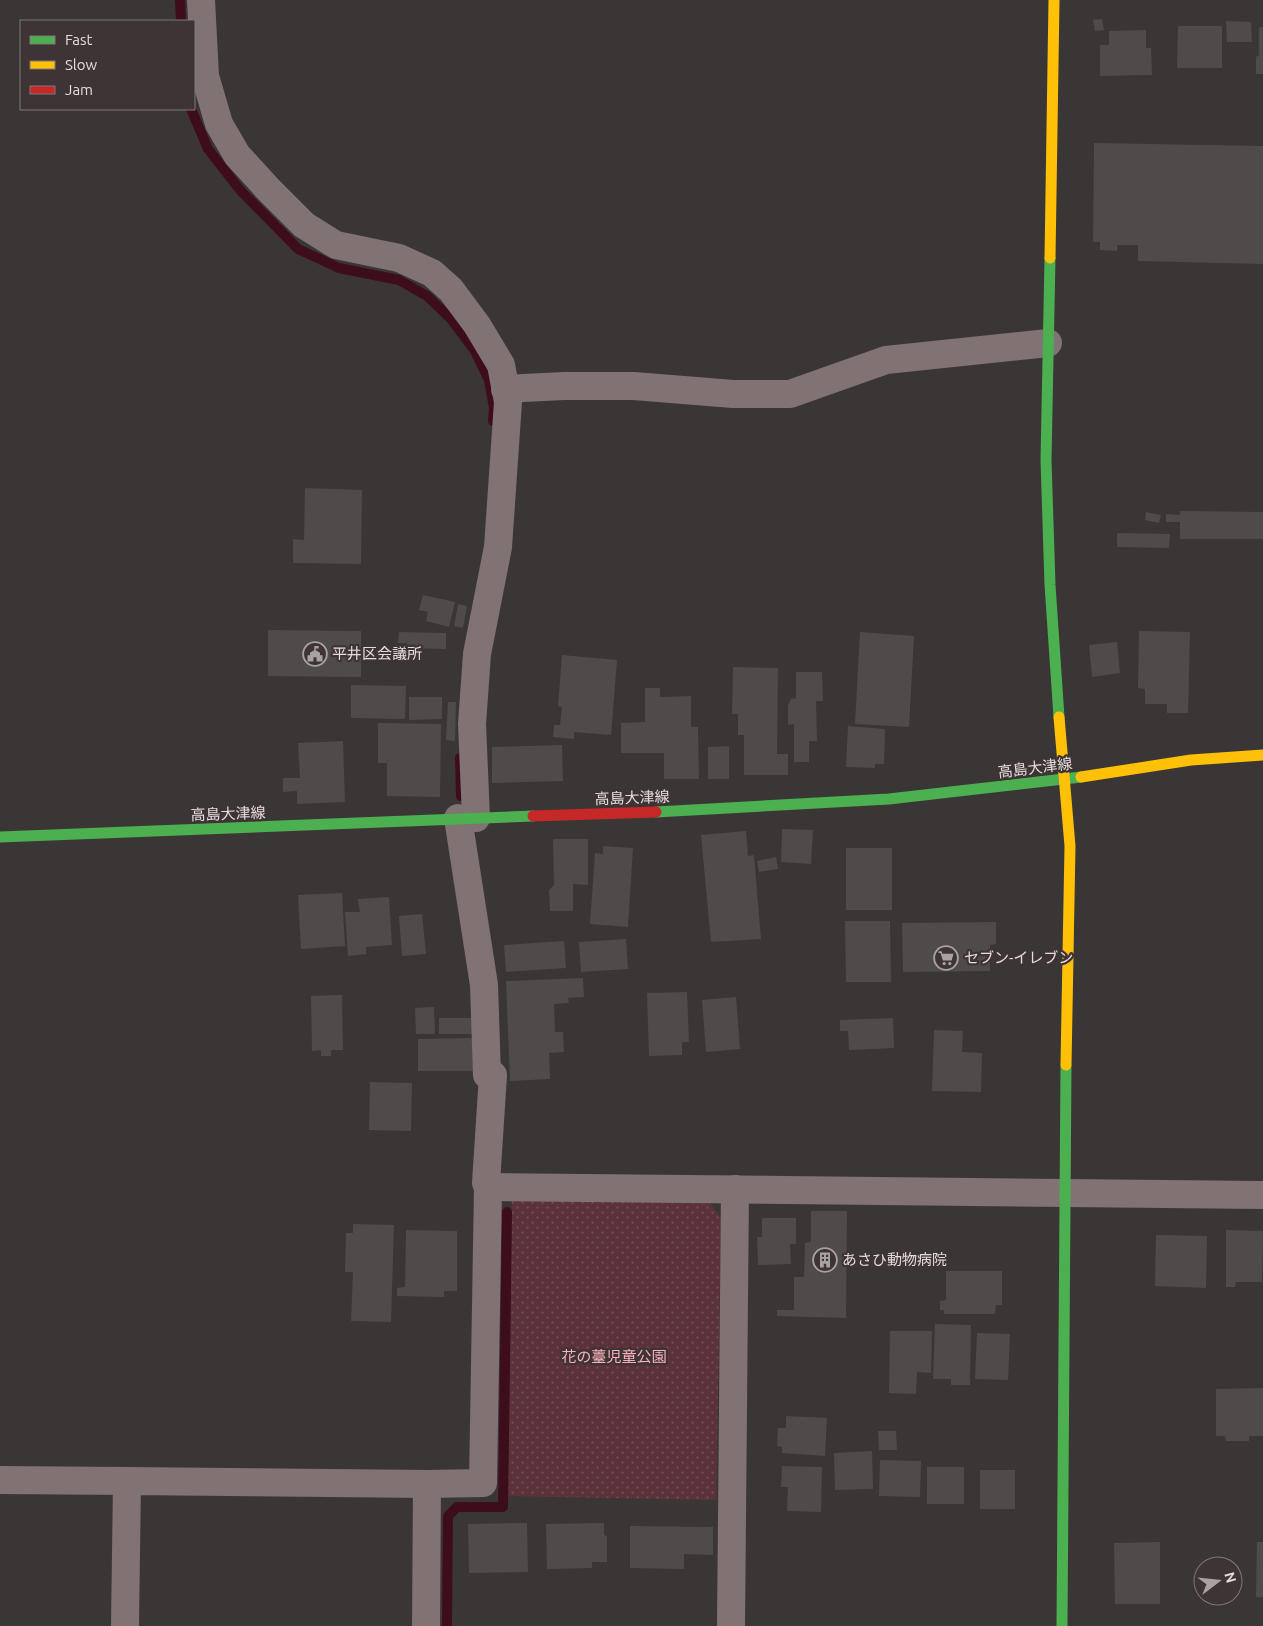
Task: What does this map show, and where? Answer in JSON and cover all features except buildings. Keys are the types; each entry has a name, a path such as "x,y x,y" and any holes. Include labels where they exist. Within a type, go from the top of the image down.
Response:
{"street":[{"path":"0,1480 483,1483 488,1187 486,1183 493,1075 487,1075 484,985 467,818 477,654 498,547 508,402 501,365 477,325 451,290 432,273 399,258 336,246 304,225 237,155 219,124 205,76 201,0"},
{"path":"1054,0 1046,460 1050,585 1070,846 1067,987 1062,1626"},
{"path":"505,389 564,386 634,386 732,394 790,394 886,360 1048,343"},
{"name":"高島大津線","path":"0,837 654,812 889,799 1065,780 1192,760 1263,755"},
{"path":"488,1187 1263,1195"},
{"path":"731,1626 735,1189"},
{"path":"125,1626 127,1481"},
{"path":"426,1626 427,1484"}],"green space":[{"name":"花の薹児童公園","path":"512,1199 710,1203 721,1218 716,1500 508,1496"}],"waterway":[{"path":"180,0 181,20"},
{"path":"191,110 208,149 240,190 298,249 339,268 399,280 427,296 451,319 475,351 489,380 494,408 493,421"},
{"path":"460,758 461,796"},
{"path":"447,1626 448,1516 457,1507 503,1507 507,1212"}],"traffic: fast":[{"path":"1050,258 1046,460 1050,585 1059,717"},
{"path":"656,812 889,799 1081,777"},
{"path":"0,837 533,816"},
{"path":"1062,1626 1066,1065"}],"traffic: slow":[{"path":"1050,258 1054,0"},
{"path":"1059,717 1070,846 1066,1065"},
{"path":"1081,777 1191,760 1263,755"}],"traffic: jam":[{"path":"533,816 656,812"}],"place":[{"name":"平井区会議所","path":"315,654"},
{"name":"セブン-イレブン","path":"946,958"},
{"name":"あさひ動物病院","path":"825,1260"}]}
